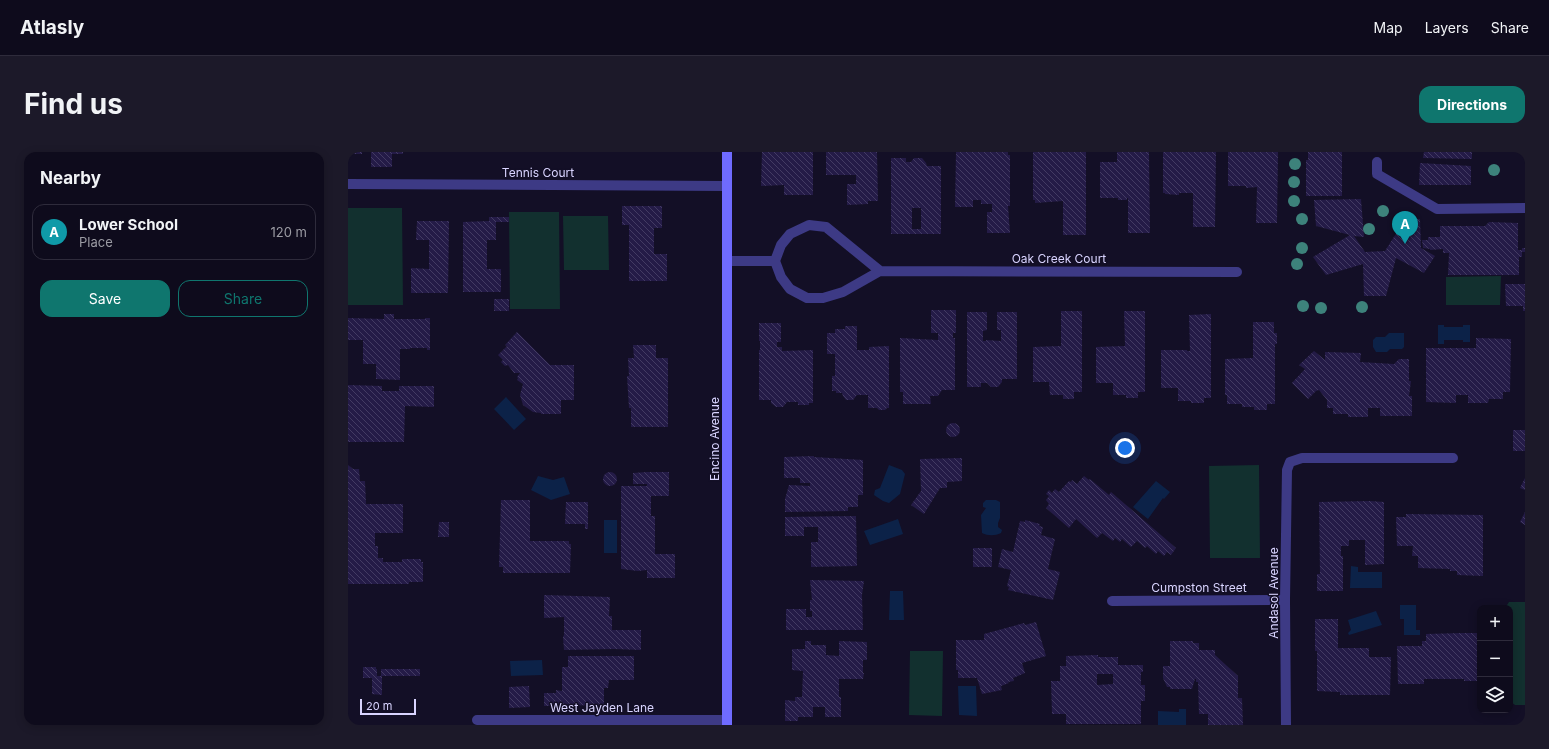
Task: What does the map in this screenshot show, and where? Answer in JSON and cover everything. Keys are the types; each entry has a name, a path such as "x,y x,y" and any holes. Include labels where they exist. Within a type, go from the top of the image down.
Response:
{"street":[{"name":"Encino Avenue","path":"727,152 727,723"},
{"path":"1377,162 1377,174 1437,209 1525,208"},
{"name":"Tennis Court","path":"348,184 727,186"},
{"path":"727,261 775,261 781,245 790,234 808,225 826,227 880,271"},
{"name":"Oak Creek Court","path":"775,261 781,277 790,289 807,298 823,298 843,292 880,271 1237,272"},
{"name":"Andasol Avenue","path":"1286,725 1285,600 1287,470 1290,462 1302,458 1453,458"},
{"name":"Cumpston Street","path":"1112,601 1285,600"},
{"name":"West Jayden Lane","path":"477,720 727,723"}],"green space":[{"path":"348,208 402,208 403,305 348,305"},
{"path":"509,212 559,212 560,309 510,309"},
{"path":"563,216 608,216 609,270 564,270"},
{"path":"1501,276 1500,305 1446,305 1446,277"},
{"path":"1259,465 1260,558 1210,558 1209,466"},
{"path":"1509,602 1525,602 1525,705 1515,705 1513,703 1513,605 1507,605"},
{"path":"910,651 943,651 942,716 909,715"}],"water":[{"path":"1438,325 1444,325 1444,327 1463,327 1463,325 1470,325 1470,342 1463,342 1463,340 1444,340 1444,344 1438,344"},
{"path":"1389,333 1404,333 1404,347 1402,349 1390,349 1387,352 1376,352 1373,347 1373,340 1376,337 1385,337"},
{"path":"506,397 526,419 514,430 494,409"},
{"path":"889,465 902,470 905,474 900,494 889,503 874,495 875,490 880,488"},
{"path":"538,476 553,480 564,477 570,494 551,500 531,490"},
{"path":"1156,481 1170,492 1164,499 1163,498 1148,519 1133,507"},
{"path":"986,500 996,500 1000,502 1000,518 998,527 1002,530 999,534 989,535 982,533 981,515 986,508 983,507 983,503"},
{"path":"898,519 903,534 870,545 864,531"},
{"path":"604,520 617,520 617,553 604,553"},
{"path":"1351,566 1358,567 1358,572 1382,572 1382,588 1350,588"},
{"path":"890,591 903,591 904,620 889,620"},
{"path":"1400,605 1416,605 1416,630 1420,630 1420,635 1404,635 1404,619 1400,619"},
{"path":"1376,611 1382,625 1349,635 1348,633 1351,630 1348,620"},
{"path":"542,660 543,675 511,676 510,661"},
{"path":"958,686 976,686 977,716 959,715"},
{"path":"1179,709 1186,709 1186,725 1158,725 1158,711 1179,712"}],"building":[{"path":"348,152 362,152 362,154 348,154"},
{"path":"371,152 403,152 403,154 392,154 392,167 371,167"},
{"path":"762,152 813,152 813,195 784,195 784,185 761,186"},
{"path":"826,152 877,152 878,201 868,201 868,204 847,205 847,184 856,184 856,175 826,175"},
{"path":"956,152 1008,152 1008,155 1010,155 1010,206 1008,206 1010,233 987,233 987,212 992,212 992,204 981,204 981,200 973,200 973,207 955,207"},
{"path":"1033,152 1086,152 1086,235 1063,235 1063,201 1035,203 1035,200 1033,200"},
{"path":"1117,152 1149,152 1150,233 1128,233 1128,198 1127,200 1118,200 1118,198 1100,198 1100,162 1117,162"},
{"path":"1163,152 1216,152 1215,227 1193,227 1193,193 1179,193 1179,195 1163,193"},
{"path":"1228,152 1278,152 1277,223 1256,223 1257,187 1246,188 1246,186 1228,186"},
{"path":"1308,152 1342,152 1342,196 1306,196 1306,160 1308,160"},
{"path":"1424,152 1472,152 1472,159 1423,158"},
{"path":"891,158 906,158 906,162 911,162 914,158 922,158 927,166 941,166 941,234 891,234","holes":["912,208 921,208 921,229 912,229"]},
{"path":"1420,163 1471,166 1471,185 1419,185"},
{"path":"1361,199 1364,237 1354,236 1365,252 1385,251 1406,218 1420,219 1421,248 1435,256 1424,273 1396,258 1386,296 1364,296 1363,264 1326,275 1313,257 1350,235 1316,226 1314,200"},
{"path":"622,206 662,206 662,228 654,228 654,254 667,254 667,281 629,281 629,225 622,225"},
{"path":"489,217 509,217 509,222 496,222 496,240 487,240 487,269 501,269 501,292 463,292 463,222 489,221"},
{"path":"417,221 449,221 448,293 411,293 411,268 429,269 429,240 416,240"},
{"path":"1489,222 1518,223 1518,250 1525,248 1525,252 1522,252 1522,257 1519,257 1519,275 1448,275 1449,253 1443,253 1443,249 1430,250 1423,248 1422,240 1428,240 1428,237 1440,237 1440,226 1485,226"},
{"path":"1505,284 1525,284 1525,311 1523,311 1523,306 1506,306"},
{"path":"494,299 509,299 509,311 494,311"},
{"path":"931,310 956,310 956,333 953,333 953,338 955,338 955,390 942,390 938,396 930,396 931,404 903,404 903,392 900,392 900,338 938,340 938,333 931,333"},
{"path":"1061,311 1082,311 1082,392 1074,392 1074,399 1063,399 1063,395 1050,395 1049,382 1033,382 1033,347 1061,346"},
{"path":"1124,311 1145,311 1145,392 1138,392 1138,398 1126,398 1126,395 1113,395 1113,383 1096,383 1096,347 1125,346"},
{"path":"967,312 987,312 987,330 983,331 983,341 1001,341 1001,330 997,330 997,312 1017,312 1017,379 1002,379 1002,382 998,387 991,387 987,383 981,383 981,387 967,387"},
{"path":"384,314 394,314 394,319 430,318 430,350 427,350 427,348 400,349 400,380 376,379 376,364 363,364 363,340 348,340 348,318 384,319"},
{"path":"1211,314 1211,398 1204,398 1204,403 1178,401 1178,388 1161,388 1161,350 1190,351 1189,315"},
{"path":"1253,322 1274,322 1274,333 1277,333 1277,344 1275,344 1275,404 1267,404 1267,410 1254,410 1254,407 1242,407 1242,404 1227,404 1227,395 1225,395 1225,359 1253,358"},
{"path":"759,323 781,323 781,342 777,342 777,347 782,347 782,351 813,350 813,403 809,403 809,405 798,405 798,402 787,402 783,407 776,407 771,403 771,400 759,400"},
{"path":"845,326 857,326 857,350 869,350 869,347 889,346 889,408 879,410 877,408 868,408 868,395 857,395 853,400 846,400 842,393 832,391 832,376 835,376 835,354 827,354 827,333 835,333 835,329 845,329"},
{"path":"517,332 550,365 574,365 574,400 561,400 561,414 541,414 533,412 523,405 520,395 523,384 517,380 520,373 514,373 508,365 505,366 501,362 503,360 498,355 507,346 505,345"},
{"path":"1476,338 1511,339 1510,392 1503,392 1503,399 1489,399 1488,403 1468,403 1468,395 1456,395 1456,403 1426,402 1426,348 1476,348"},
{"path":"633,345 656,345 656,358 668,358 668,427 631,427 631,408 629,408 627,376 629,376 628,358 634,358"},
{"path":"1314,351 1325,360 1325,352 1361,353 1360,362 1394,364 1399,359 1409,359 1409,381 1411,381 1409,396 1412,396 1412,416 1380,416 1380,408 1368,408 1368,417 1348,417 1348,414 1333,414 1333,408 1327,408 1327,400 1319,390 1308,399 1292,383 1305,369 1299,365"},
{"path":"348,385 382,386 382,391 399,391 399,386 434,386 434,407 405,406 404,442 348,442"},
{"path":"953,423 958,425 960,430 958,435 953,437 948,435 946,430 948,425"},
{"path":"1513,430 1525,430 1525,451 1513,451"},
{"path":"814,456 863,460 863,495 858,495 858,507 848,507 848,511 785,512 785,499 789,485 810,486 810,483 800,483 800,478 784,478 784,457"},
{"path":"962,458 962,481 947,482 947,488 940,488 924,514 911,505 921,491 920,459"},
{"path":"348,465 353,469 359,469 360,481 365,481 366,504 403,504 403,533 375,533 375,546 378,546 378,558 383,558 383,562 402,562 402,559 421,559 421,562 423,562 423,582 409,582 409,584 348,584"},
{"path":"607,472 613,472 617,476 617,482 613,486 607,486 603,482 603,476"},
{"path":"669,472 669,496 651,496 651,516 655,516 655,554 675,554 675,578 647,578 647,570 638,571 621,569 621,486 647,486 647,484 633,484 633,473"},
{"path":"1084,476 1089,480 1090,479 1109,495 1111,492 1176,548 1171,555 1167,552 1164,556 1158,551 1156,554 1147,546 1145,548 1137,541 1131,547 1122,539 1120,542 1115,538 1113,541 1102,533 1097,538 1076,519 1069,528 1046,508 1049,504 1046,500 1049,496 1046,494 1049,490 1052,493 1055,489 1059,492 1069,481 1071,482 1072,480 1077,484"},
{"path":"1525,478 1525,490 1520,488"},
{"path":"501,500 530,500 530,541 569,541 569,544 571,544 570,573 503,573 503,567 499,567"},
{"path":"566,502 588,502 588,529 585,529 585,524 565,524"},
{"path":"1319,502 1384,502 1384,564 1365,565 1365,540 1349,540 1349,546 1341,546 1341,556 1343,556 1343,591 1317,591 1317,574 1320,574"},
{"path":"1525,512 1525,525 1520,522"},
{"path":"1406,514 1483,515 1483,576 1457,575 1457,571 1450,571 1450,569 1418,568 1418,556 1412,556 1413,546 1397,546 1396,517 1406,517"},
{"path":"856,516 857,566 811,567 811,542 818,542 818,527 804,527 804,536 785,536 785,517"},
{"path":"1025,520 1040,524 1039,526 1043,527 1041,535 1055,539 1048,569 1060,572 1053,600 1008,590 1009,587 1007,586 1011,570 998,567 1002,549 1013,552 1020,521 1025,522"},
{"path":"439,522 449,522 449,537 438,537"},
{"path":"973,548 992,548 992,567 973,567"},
{"path":"810,580 864,581 862,595 863,630 786,630 786,609 806,609 806,617 812,617 812,611 810,611 810,600 812,600"},
{"path":"544,595 610,597 609,616 612,616 612,630 641,630 641,650 564,650 564,617 544,618"},
{"path":"1315,619 1338,619 1338,648 1369,648 1369,657 1391,657 1390,695 1340,695 1340,692 1317,691"},
{"path":"1036,622 1046,656 1022,663 1025,673 1013,678 1014,681 1008,682 1009,683 1001,686 1002,690 982,694 977,678 958,678 958,670 956,670 956,640 984,640 984,634 1024,623 1025,625"},
{"path":"1477,633 1477,681 1464,681 1464,679 1424,679 1424,684 1398,684 1397,646 1422,646 1422,641 1426,641 1426,634"},
{"path":"805,641 811,641 811,645 826,645 826,655 839,656 839,641 867,642 867,660 863,660 863,679 839,679 841,717 825,717 825,707 813,707 813,717 798,717 798,721 785,721 785,700 795,701 795,697 802,697 803,671 792,670 792,649 805,649"},
{"path":"1170,641 1193,641 1193,643 1199,643 1199,650 1215,650 1215,655 1238,676 1238,698 1242,698 1243,725 1208,725 1208,714 1199,714 1198,682 1196,682 1196,679 1192,689 1170,689 1170,687 1167,687 1163,678 1163,666 1170,666"},
{"path":"1098,655 1098,657 1118,657 1118,665 1143,665 1143,672 1141,672 1141,685 1145,685 1145,701 1141,701 1141,724 1066,724 1066,714 1052,714 1051,681 1060,681 1060,666 1066,666 1066,656","holes":["1097,674 1113,674 1113,684 1097,685"]},
{"path":"568,656 634,656 634,680 609,680 608,688 604,688 604,705 544,706 544,693 556,693 556,690 562,691 562,667 568,667"},
{"path":"363,667 376,667 377,676 382,676 382,695 372,694 372,678 363,678"},
{"path":"381,669 420,669 420,676 381,676"},
{"path":"529,686 530,707 509,708 509,687"}],"place":[{"name":"Lower School","path":"1405,244"}]}
